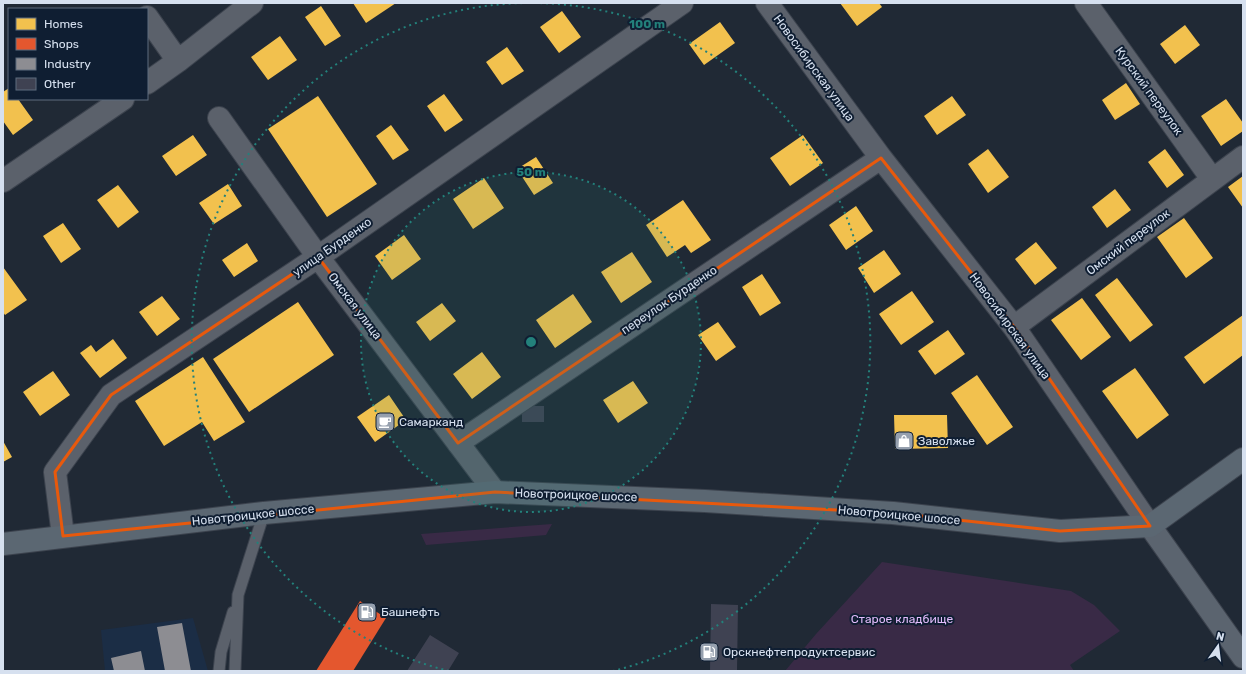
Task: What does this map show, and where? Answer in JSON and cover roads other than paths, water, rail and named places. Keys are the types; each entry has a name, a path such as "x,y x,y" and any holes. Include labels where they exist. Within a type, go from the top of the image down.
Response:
{"main road":[{"path":"1150,526 1243,458"},
{"name":"Новотроицкое шоссе","path":"3,544 264,513 495,492 704,500 893,513 1060,532 1150,526"},
{"name":"Новосибирская улица","path":"1150,526 1243,657"}],"street":[{"path":"148,82 178,61 252,3"},
{"name":"улица Бурденко","path":"63,536 54,472 111,395 318,258 682,3"},
{"name":"Новосибирская улица","path":"767,3 881,158 1014,327 1150,526"},
{"name":"Курский переулок","path":"1086,3 1212,179"},
{"path":"148,18 178,61"},
{"path":"3,181 122,100"},
{"name":"Омская улица","path":"219,118 318,258 495,492"},
{"name":"Омский переулок","path":"1014,327 1243,157"},
{"name":"переулок Бурденко","path":"458,443 881,158"}],"lane":[{"path":"219,671 221,652 264,513"},
{"path":"235,671 238,595"}],"place":[{"name":"Самарканд","path":"385,422"},
{"name":"Заволжье","path":"904,441"},
{"name":"Башнефть","path":"367,612"},
{"name":"Орскнефтепродуктсервис","path":"709,652"}],"park label":[{"name":"Старое кладбище","path":"902,619"}]}
